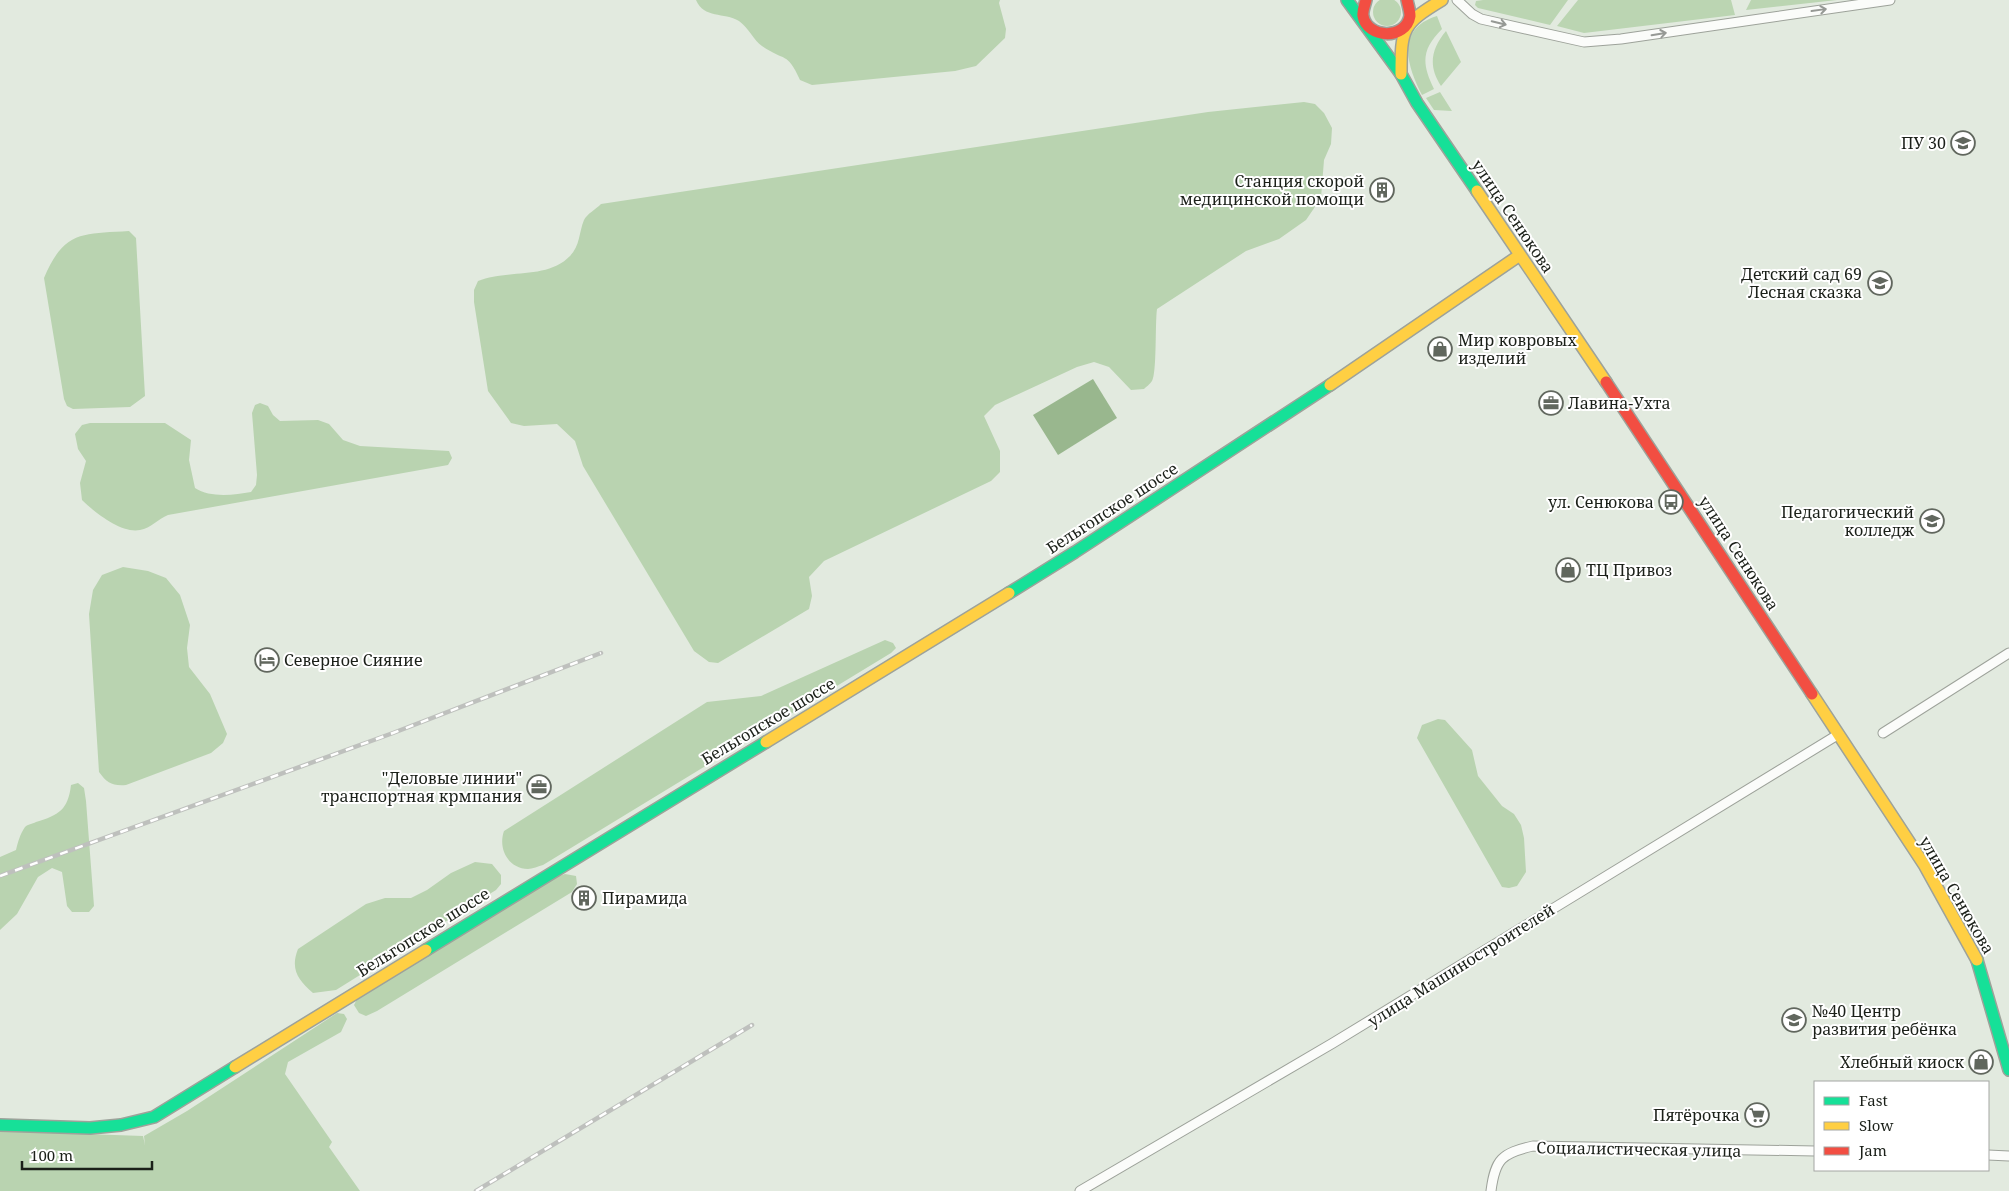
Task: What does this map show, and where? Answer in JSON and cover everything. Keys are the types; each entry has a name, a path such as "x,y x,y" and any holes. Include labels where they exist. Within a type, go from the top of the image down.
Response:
{"street":[{"name":"улица Сенюкова","path":"1346,0 1368,27 1401,74 1417,103 1520,254 1925,866 1976,956 1989,995 2009,1070"},
{"name":"улица Сенюкова","path":"1366,0 1363,13 1368,27"},
{"name":"улица Сенюкова","path":"1401,74 1401,39 1410,14 1406,0"},
{"path":"1368,27 1381,35 1396,33 1442,0"},
{"path":"1457,0 1472,14 1481,19 1584,42 1622,40 1890,0"},
{"name":"Бельгопское шоссе","path":"0,1125 90,1128 154,1117 1075,552 1313,397 1520,254"},
{"path":"1883,734 2009,653"},
{"name":"улица Машиностроителей","path":"1080,1191 1326,1048 1839,734"},
{"name":"Социалистическая улица","path":"1490,1191 1494,1169 1500,1161 1510,1151 1533,1146 1814,1151"},
{"path":"1989,1155 2009,1156"}],"shaded area":[{"path":"1382,-1 1392,-1 1400,7 1400,17 1392,25 1382,25 1374,17 1374,7"},
{"path":"696,0 1000,0 999,3 1006,29 1005,38 976,66 955,71 812,85 800,80 792,65 785,58 759,44 739,21 709,13"},
{"path":"1568,0 1550,25 1478,8 1475,5 1476,1"},
{"path":"1578,0 1731,0 1735,15 1584,33 1557,26"},
{"path":"1751,0 1837,0 1746,10"},
{"path":"1437,16 1442,29 1430,43 1426,57 1427,71 1434,89 1422,95 1409,61 1410,39 1415,30 1424,22"},
{"path":"1446,31 1461,62 1441,86 1434,72 1433,58 1437,44"},
{"path":"1440,92 1452,111 1434,110 1426,98"},
{"path":"1304,102 1315,104 1324,113 1332,128 1331,144 1324,160 1321,198 1306,220 1279,239 1246,251 1157,309 1154,376 1144,389 1131,390 1109,367 1094,362 1077,367 995,405 984,416 1000,451 1000,472 991,481 824,561 809,577 812,596 809,609 718,663 709,662 694,651 583,466 575,441 557,424 524,426 511,423 488,391 474,302 474,290 478,281 501,275 538,271 561,263 576,248 585,218 601,204 1208,112"},
{"path":"129,231 136,238 145,396 130,407 73,409 67,406 64,399 44,278 59,251 77,238 99,233"},
{"path":"1093,379 1117,418 1058,455 1033,415"},
{"path":"260,403 268,406 273,415 280,421 318,420 329,424 343,440 360,446 449,451 452,458 448,465 168,515 140,530 125,529 109,521 82,500 80,483 86,461 78,449 75,434 82,425 90,423 165,423 191,440 189,460 195,488 215,494 230,495 251,492 256,485 257,475 252,413 255,405"},
{"path":"123,567 148,571 166,578 180,595 190,625 187,648 189,667 210,694 227,734 223,743 211,753 126,785 110,783 99,772 89,614 93,590 102,575"},
{"path":"885,640 893,643 896,648 891,653 543,865 530,869 521,868 506,856 502,844 504,831 707,702 761,696"},
{"path":"1438,719 1445,720 1472,750 1478,776 1502,806 1514,814 1521,825 1524,838 1526,872 1517,886 1502,887 1417,738 1422,725"},
{"path":"78,783 84,788 86,801 94,906 89,912 72,912 67,906 62,872 52,868 38,877 17,914 0,930 0,857 16,850 20,835 26,826 51,817 61,810 68,800 71,785"},
{"path":"475,862 492,864 501,875 501,884 496,890 336,990 313,993 300,979 295,968 298,949 366,904 385,898 411,898 427,890 451,873"},
{"path":"565,874 576,876 577,884 572,892 377,1011 366,1016 359,1013 354,1005 359,995 553,878"},
{"path":"337,1013 344,1014 347,1019 341,1032 288,1062 285,1074 332,1142 329,1147 360,1191 0,1191 0,1131 143,1136 145,1145 144,1136 187,1111"}],"railway":[{"path":"0,876 393,733 601,653"},
{"path":"476,1191 752,1025"}],"traffic: fast":[{"path":"1347,0 1401,74 1417,103 1477,191"},
{"path":"1009,593 1330,385"},
{"path":"426,950 766,742"},
{"path":"1977,960 2009,1070"},
{"path":"0,1125 90,1128 121,1125 154,1117 235,1067"}],"traffic: slow":[{"path":"1401,74 1403,37 1406,29 1419,15 1442,0"},
{"path":"1477,191 1606,382"},
{"path":"1330,385 1520,255"},
{"path":"766,742 1009,593"},
{"path":"1812,694 1925,866 1977,960"},
{"path":"235,1067 426,950"}],"traffic: jam":[{"path":"1366,0 1363,10 1366,24 1371,29 1386,34 1394,33 1407,24 1410,16 1407,0"},
{"path":"1606,382 1812,694"}],"place":[{"name":"ПУ 30","path":"1963,143"},
{"name":"Станция скорой медицинской помощи","path":"1382,190"},
{"name":"Детский сад 69 Лесная сказка","path":"1880,283"},
{"name":"Мир ковровых изделий","path":"1440,349"},
{"name":"Лавина-Ухта","path":"1551,403"},
{"name":"ул. Сенюкова","path":"1671,502"},
{"name":"Педагогический колледж","path":"1932,521"},
{"name":"ТЦ Привоз","path":"1568,570"},
{"name":"Северное Сияние","path":"267,660"},
{"name":"\"Деловые линии\" транспортная крмпания","path":"539,787"},
{"name":"Пирамида","path":"584,898"},
{"name":"№40 Центр развития ребёнка","path":"1794,1020"},
{"name":"Хлебный киоск","path":"1981,1062"},
{"name":"Пятёрочка","path":"1757,1115"}]}
